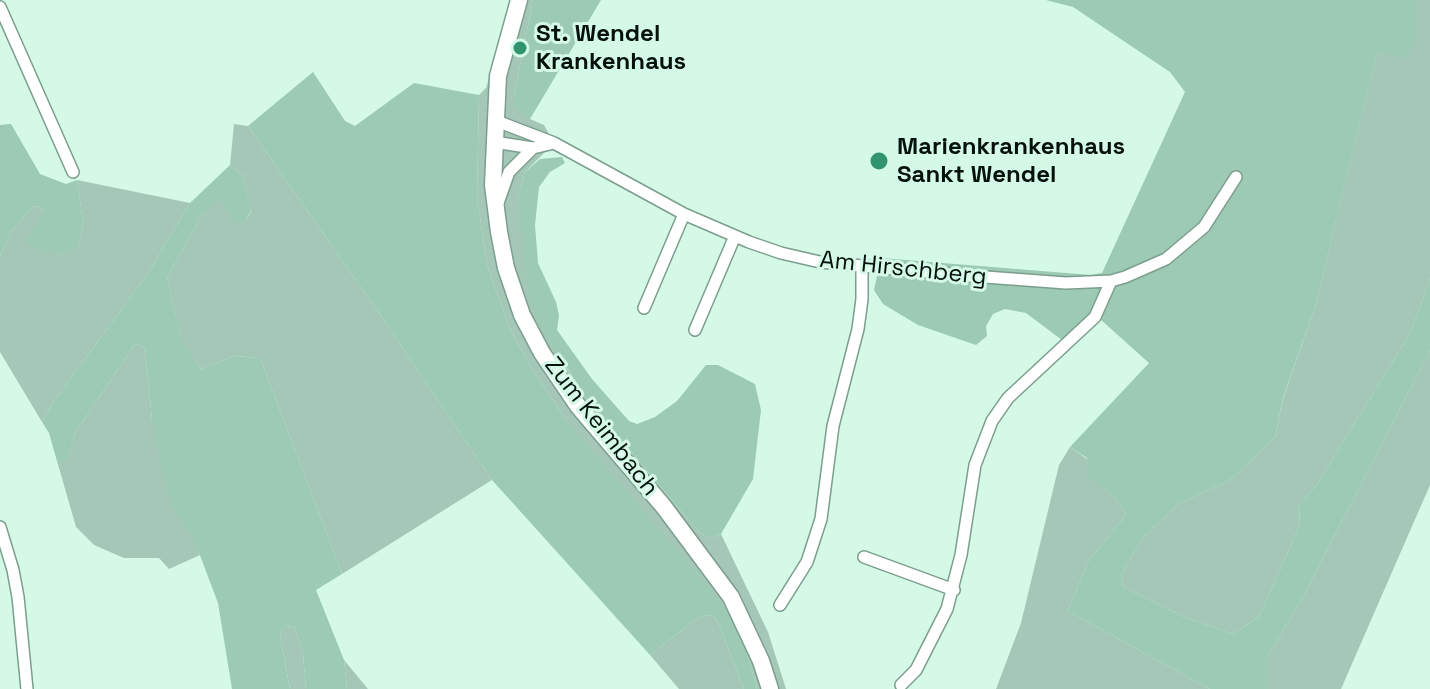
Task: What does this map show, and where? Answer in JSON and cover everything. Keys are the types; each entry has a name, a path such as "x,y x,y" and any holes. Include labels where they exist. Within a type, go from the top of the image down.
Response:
{"street":[{"name":"Zum Keimbach","path":"519,0 498,76 494,142 496,207 506,268 522,315 542,353 578,406 664,507 731,597 761,661 770,689"},
{"path":"0,7 73,172"},
{"name":"Am Hirschberg","path":"494,120 554,143 684,214 781,253 862,267 1066,283 1111,281 1166,259 1204,227 1236,177"},
{"path":"494,142 533,148 554,143"},
{"path":"496,207 509,172 533,148"},
{"path":"644,308 684,214"},
{"path":"695,330 735,236"},
{"path":"780,605 807,562 821,519 819,489 858,329 862,267"},
{"path":"901,685 916,670 936,635 954,590 975,465 992,421 1008,398 1095,317 1111,281"},
{"path":"0,527 18,597 27,689"},
{"path":"864,557 954,590"}],"green space":[{"path":"513,0 533,0 514,97 530,119 544,125 554,143 525,172 518,197 565,365 591,405 699,532 710,538 721,534 768,632 786,689 757,689 745,646 565,418 532,369 509,327 487,265 477,197 479,95 486,88"},
{"path":"533,0 601,0 530,119 515,107 514,97"},
{"path":"1046,0 1416,0 1416,38 1406,58 1377,52 1316,303 1283,398 1275,437 1230,480 1178,504 1143,538 1121,574 1123,587 1184,617 1232,634 1259,617 1300,525 1299,505 1316,486 1411,332 1430,278 1430,350 1304,595 1268,656 1268,689 1210,689 1068,611 1088,562 1126,515 1115,497 1088,477 1087,458 1070,447 1149,363 1100,319 1089,316 1062,340 1026,313 1005,309 993,314 986,326 987,336 976,345 918,325 883,304 874,290 881,258 1091,275 1102,273 1185,92 1170,72 1073,7"},
{"path":"1416,0 1430,0 1430,278 1411,332 1316,486 1299,505 1300,525 1259,617 1232,634 1184,617 1123,587 1121,574 1143,538 1178,504 1230,480 1275,437 1283,399 1316,303 1377,51 1416,38"},
{"path":"313,72 345,121 355,126 414,83 479,95 477,197 487,265 509,327 532,369 565,418 726,608 745,646 757,689 744,689 713,615 703,616 691,623 650,655 492,480 248,126"},
{"path":"11,124 40,174 66,184 77,180 83,222 78,248 62,254 32,248 26,241 43,213 40,207 34,206 12,230 0,256 0,125"},
{"path":"234,124 248,126 492,480 342,574 260,358 235,356 201,369 182,341 167,278 200,218 221,198 245,222 251,211 243,176 230,165"},
{"path":"562,157 565,163 550,172 539,187 535,225 538,263 556,302 559,315 557,330 592,379 629,421 637,424 655,417 677,401 706,365 718,365 755,384 761,410 753,479 721,534 710,538 699,532 591,405 537,321 525,280 518,197 525,172 540,159"},
{"path":"230,165 243,176 251,210 245,222 235,223 221,199 200,218 167,278 182,340 201,369 235,356 260,358 342,574 316,590 344,660 347,689 306,689 303,653 294,626 284,627 280,636 290,689 232,689 218,603 195,542 170,502 152,420 145,347 135,344 75,433 68,459 57,461 49,433 42,422 54,401 147,275 190,203"},
{"path":"77,180 190,203 147,275 54,401 42,422 0,352 0,256 12,230 34,206 40,207 62,254 78,247 83,222"},
{"path":"135,344 145,347 152,420 200,555 169,569 159,558 124,558 94,545 76,527 57,461 68,458 75,433"},
{"path":"1430,350 1430,485 1341,689 1268,689 1268,656 1304,595"},
{"path":"1070,447 1087,459 1089,477 1115,497 1126,515 1088,562 1068,611 1210,689 996,689 1021,623 1059,465"},
{"path":"713,615 744,689 679,689 650,655 691,623 703,616"},
{"path":"294,626 303,653 306,689 290,689 280,636 284,627"},
{"path":"344,660 368,689 347,689"}],"place":[{"name":"St. Wendel Krankenhaus","path":"520,48"},
{"name":"Marienkrankenhaus Sankt Wendel","path":"879,161"}]}
